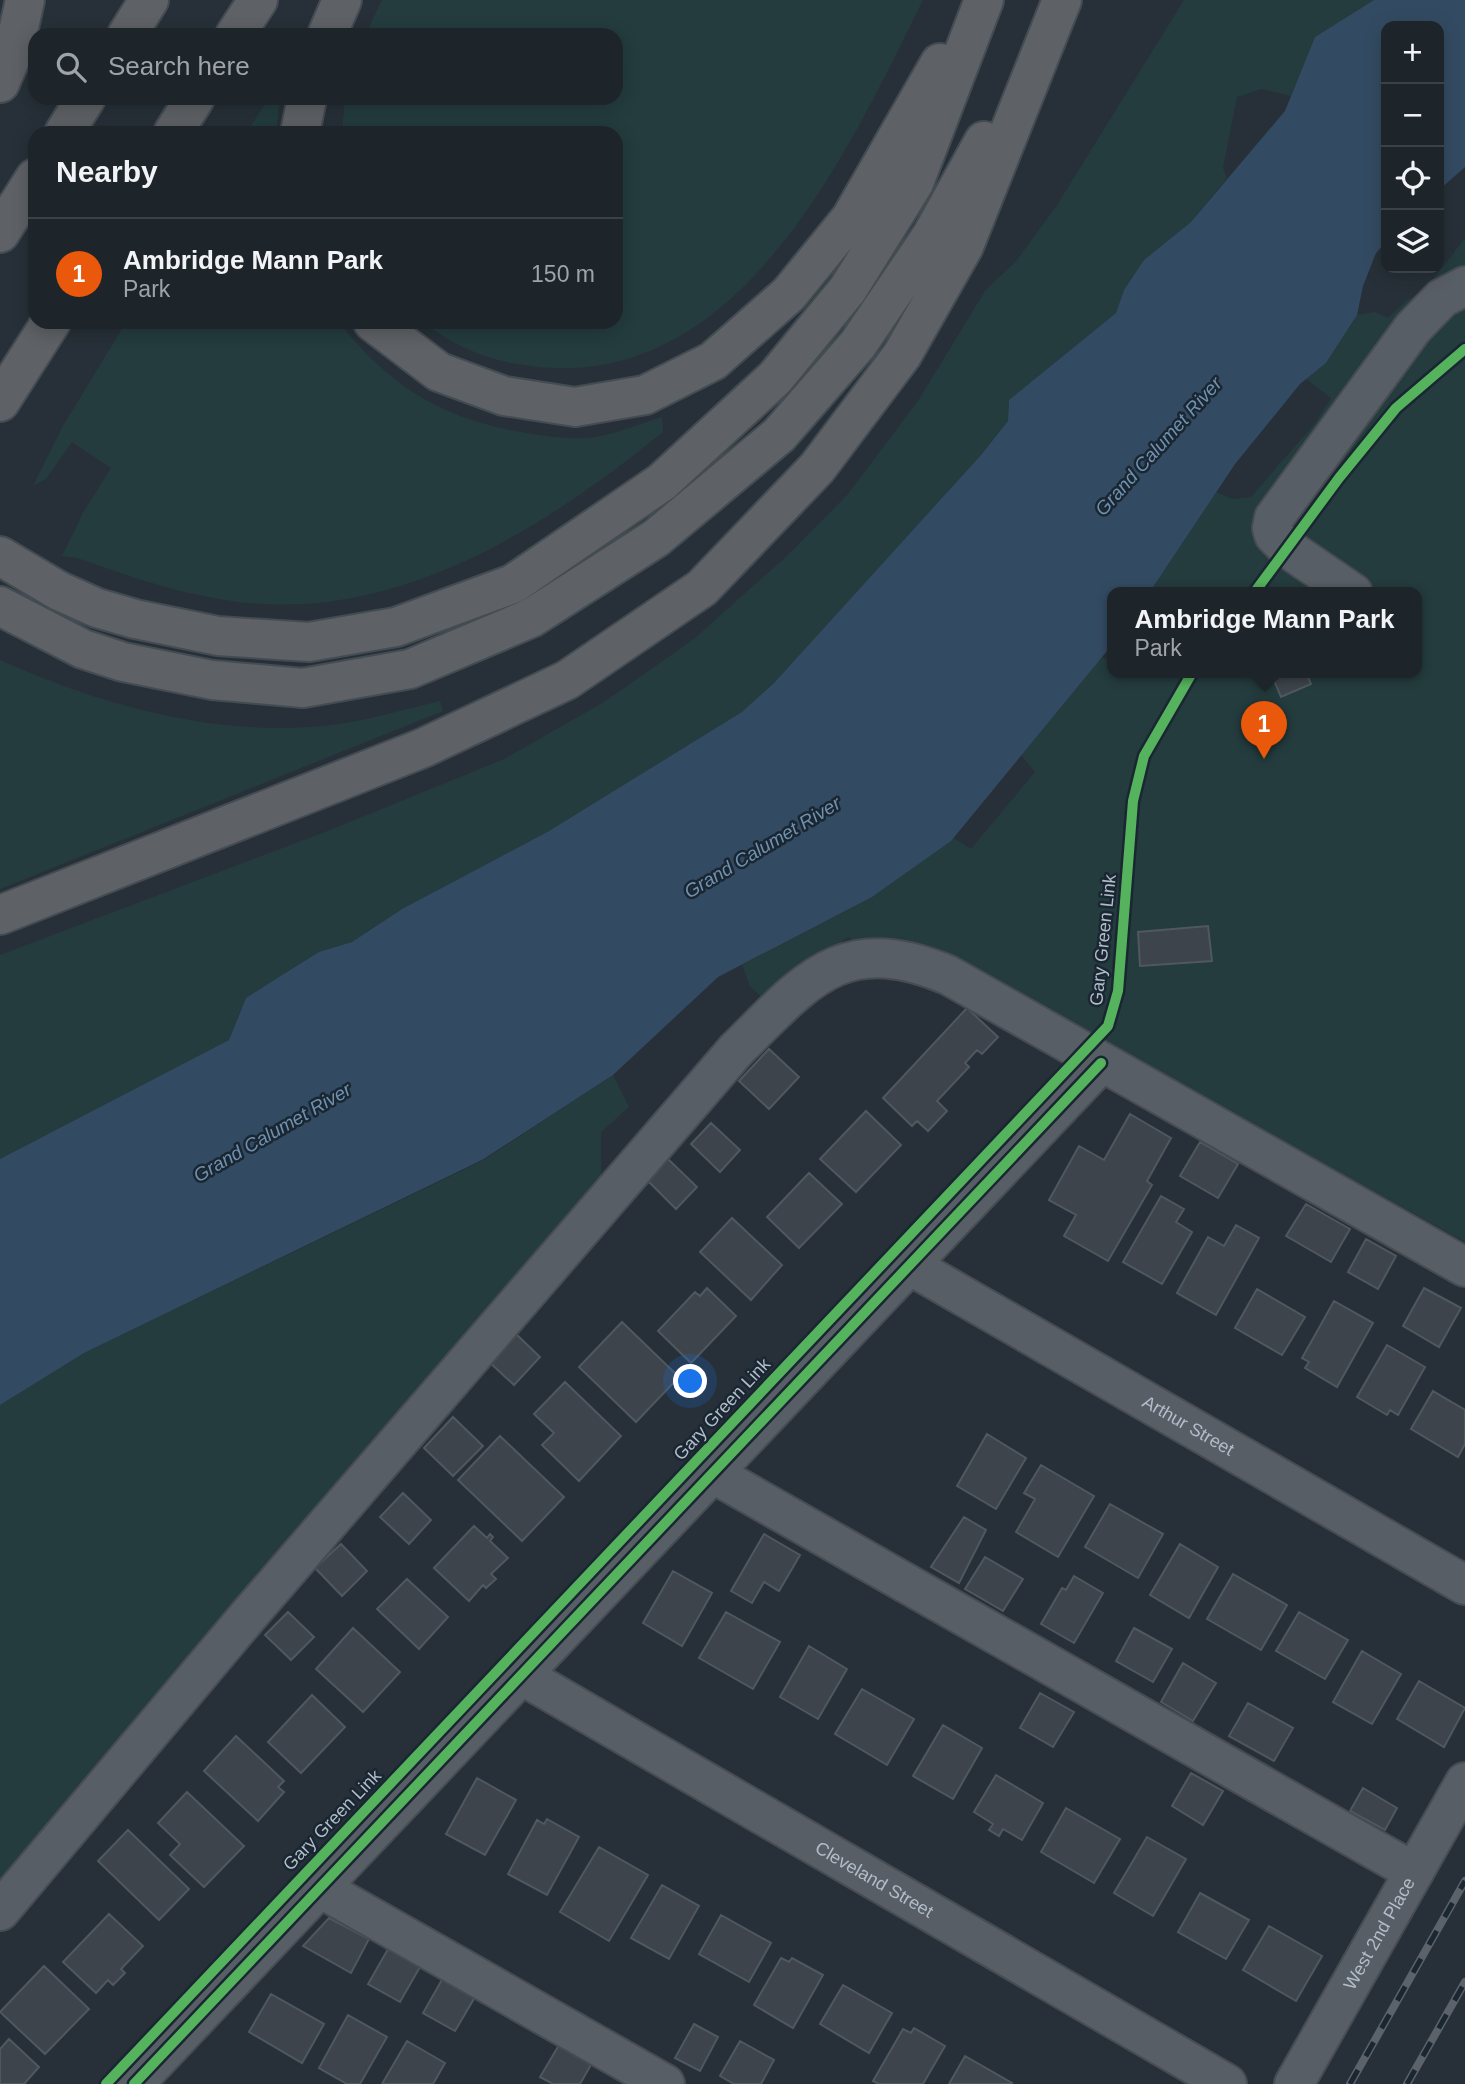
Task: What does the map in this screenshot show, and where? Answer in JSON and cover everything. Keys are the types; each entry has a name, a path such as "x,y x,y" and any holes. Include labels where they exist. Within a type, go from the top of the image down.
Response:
{"highway":[{"path":"0,83 14,50 25,0"},
{"path":"131,28 149,0"},
{"path":"240,28 258,0"},
{"path":"330,28 342,0"},
{"path":"382,329 439,372 504,396 575,407 645,395 713,361 789,294 851,218 976,0"},
{"path":"9,562 97,607 135,619 218,636 309,642 396,626 513,584 662,482 775,378 848,289 914,183 984,0"},
{"path":"0,606 63,639 123,662 212,680 303,688 410,669 531,618 656,538 779,435 859,344 932,235 1062,0"},
{"path":"0,915 424,748 567,680 702,588 817,468 902,355 964,246 1062,0"},
{"path":"68,126 82,105"},
{"path":"177,126 191,105"},
{"path":"301,126 306,105"},
{"path":"0,233 28,189"},
{"path":"0,402 47,329"}],"street":[{"path":"1344,587 1281,543 1272,528 1273,518 1413,328 1442,299 1465,286"},
{"path":"0,1911 248,1616 736,1050 797,990 851,961 878,956 900,958 948,975 1465,1267"},
{"path":"134,2084 1101,1063"},
{"name":"Arthur Street","path":"911,1266 1465,1586"},
{"path":"714,1474 1414,1872"},
{"name":"Cleveland Street","path":"523,1676 1227,2084"},
{"name":"West 2nd Place","path":"1294,2084 1465,1782"},
{"path":"320,1888 665,2084"}],"green space":[{"path":"382,0 923,0 862,120 826,182 784,241 738,292 684,333 624,360 556,368 521,365 486,356 453,342 433,329 623,329 623,126 343,126 344,105 623,105 623,28 368,28"},
{"path":"1184,0 1374,0 1315,37 1291,96 1261,89 1237,97 1223,168 1227,178 1191,222 1144,260 1124,290 1116,313 1009,400 1008,421 981,455 774,683 743,712 549,831 402,909 352,942 319,952 246,998 229,1040 0,1159 0,955 325,832 504,759 604,702 694,639 789,554 848,494 918,401 985,291 1017,260 1057,205"},
{"path":"264,105 279,105 277,126 251,126"},
{"path":"1465,238 1465,1242 940,950 868,948 848,937 763,999 750,986 742,965 872,897 954,838 971,849 1035,772 1021,755 1102,657 1107,660 1107,678 1422,678 1422,587 1152,587 1216,492 1233,499 1251,497 1316,422 1331,398 1306,379 1326,363 1357,315 1375,312 1388,318 1407,300 1422,294 1438,273 1444,273 1444,265"},
{"path":"122,329 345,329 380,367 401,384 447,411 473,420 532,434 585,438 609,434 662,417 663,432 566,504 514,536 460,563 404,585 346,599 286,605 206,597 77,558 62,556 83,513 111,468 72,442 46,479 33,486 63,426"},
{"path":"0,660 74,690 112,702 230,726 326,726 440,701 443,711 0,889"},
{"path":"613,1075 629,1107 601,1132 601,1181 0,1895 0,1405 84,1353 482,1161"}],"water":[{"name":"Grand Calumet River","path":"1374,0 1465,0 1465,167 1444,186 1444,21 1381,21 1381,248 1376,253 1363,286 1357,315 1326,363 1300,384 1235,464 1153,587 1107,587 1107,651 951,841 872,897 718,977 613,1075 482,1160 84,1353 0,1405 0,1159 229,1040 246,998 319,952 352,942 402,909 549,831 742,712 774,683 981,455 1008,421 1009,400 1116,313 1124,290 1144,260 1191,222 1285,111 1315,37"}],"building":[{"path":"1273,678 1308,678 1311,684 1281,697"},
{"path":"1208,926 1212,961 1140,966 1138,932"},
{"path":"967,1008 998,1037 982,1054 977,1050 965,1063 969,1067 937,1101 947,1111 928,1131 917,1121 912,1126 883,1098"},
{"path":"769,1049 799,1077 769,1109 739,1081"},
{"path":"866,1111 901,1145 856,1192 820,1159"},
{"path":"1130,1114 1171,1138 1147,1181 1152,1185 1108,1261 1064,1236 1076,1215 1049,1200 1079,1146 1104,1160"},
{"path":"711,1123 740,1150 720,1172 691,1144"},
{"path":"1200,1142 1238,1164 1218,1198 1180,1176"},
{"path":"668,1159 697,1187 676,1209 647,1180"},
{"path":"809,1173 842,1204 799,1248 767,1217"},
{"path":"1161,1196 1184,1209 1176,1222 1192,1232 1162,1284 1123,1262"},
{"path":"1306,1204 1350,1229 1331,1262 1286,1236"},
{"path":"732,1218 782,1265 751,1300 700,1252"},
{"path":"1236,1225 1259,1238 1216,1315 1177,1293 1208,1237 1224,1246"},
{"path":"1366,1239 1396,1256 1378,1289 1348,1272"},
{"path":"707,1288 736,1316 691,1363 658,1331 695,1292 700,1296"},
{"path":"1424,1288 1461,1308 1439,1347 1403,1326"},
{"path":"1257,1289 1305,1317 1282,1355 1235,1328"},
{"path":"1334,1301 1373,1323 1337,1387 1305,1368 1309,1362 1302,1358"},
{"path":"622,1322 679,1377 636,1422 579,1367"},
{"path":"515,1333 540,1357 514,1385 488,1361"},
{"path":"1387,1345 1425,1367 1398,1415 1390,1410 1387,1415 1357,1397"},
{"path":"565,1382 621,1436 579,1481 542,1445 554,1433 534,1414"},
{"path":"1433,1391 1465,1410 1465,1444 1458,1457 1411,1429"},
{"path":"453,1417 483,1446 453,1476 424,1448"},
{"path":"987,1434 1026,1458 996,1509 957,1486"},
{"path":"500,1436 564,1497 522,1541 458,1480"},
{"path":"1041,1465 1094,1496 1058,1557 1016,1532 1035,1499 1024,1493"},
{"path":"403,1493 431,1520 409,1544 380,1517"},
{"path":"1110,1504 1163,1534 1138,1578 1085,1547"},
{"path":"964,1517 986,1530 959,1583 931,1567"},
{"path":"474,1526 487,1538 490,1534 493,1537 490,1541 508,1558 491,1574 496,1579 486,1588 483,1585 469,1601 434,1568"},
{"path":"764,1534 800,1555 779,1591 764,1582 752,1603 731,1591"},
{"path":"341,1544 367,1571 342,1596 315,1568"},
{"path":"1180,1544 1218,1567 1189,1618 1150,1595"},
{"path":"985,1557 1023,1579 1003,1611 965,1589"},
{"path":"673,1571 712,1593 682,1646 643,1623"},
{"path":"1233,1574 1287,1605 1261,1650 1207,1619"},
{"path":"1074,1576 1103,1593 1074,1643 1041,1624 1062,1588 1066,1590"},
{"path":"407,1579 448,1617 419,1649 377,1609"},
{"path":"288,1612 314,1637 291,1660 265,1635"},
{"path":"726,1612 780,1642 753,1689 699,1658"},
{"path":"1299,1612 1348,1640 1325,1679 1276,1651"},
{"path":"353,1628 400,1672 363,1712 316,1669"},
{"path":"1134,1628 1172,1649 1153,1682 1116,1661"},
{"path":"809,1646 847,1669 818,1719 780,1697"},
{"path":"1362,1651 1401,1674 1372,1724 1333,1702"},
{"path":"1183,1663 1216,1683 1193,1721 1161,1702"},
{"path":"1419,1681 1465,1708 1444,1747 1397,1719"},
{"path":"862,1689 914,1719 887,1765 835,1734"},
{"path":"1040,1693 1074,1712 1053,1747 1020,1728"},
{"path":"312,1695 345,1727 301,1773 268,1742"},
{"path":"1248,1703 1293,1728 1274,1761 1229,1736"},
{"path":"943,1725 982,1748 953,1799 913,1776"},
{"path":"236,1736 284,1781 278,1787 284,1792 258,1821 204,1771"},
{"path":"1191,1773 1223,1791 1203,1825 1172,1806"},
{"path":"996,1775 1043,1803 1022,1840 1003,1829 999,1836 989,1830 993,1824 974,1812"},
{"path":"477,1778 516,1800 485,1855 446,1834"},
{"path":"1363,1788 1397,1808 1385,1830 1350,1811"},
{"path":"187,1792 244,1846 204,1887 170,1855 180,1844 158,1823"},
{"path":"1066,1808 1120,1839 1094,1883 1041,1852"},
{"path":"547,1819 579,1837 547,1895 508,1874 537,1820 544,1824"},
{"path":"128,1830 189,1889 159,1920 98,1861"},
{"path":"1147,1837 1186,1859 1153,1916 1114,1893"},
{"path":"599,1847 648,1875 609,1941 560,1912"},
{"path":"662,1885 699,1906 669,1959 631,1938"},
{"path":"1200,1893 1249,1920 1226,1959 1178,1932"},
{"path":"109,1914 143,1946 121,1969 125,1973 113,1985 108,1980 96,1993 63,1962"},
{"path":"721,1915 771,1943 749,1982 699,1954"},
{"path":"329,1918 369,1939 351,1973 303,1946"},
{"path":"1269,1926 1322,1956 1296,2001 1243,1970"},
{"path":"388,1949 420,1967 400,2002 368,1984"},
{"path":"781,1958 789,1962 792,1958 823,1975 793,2028 754,2005"},
{"path":"44,1966 89,2009 45,2054 0,2012"},
{"path":"443,1978 475,1997 455,2031 423,2013"},
{"path":"843,1985 892,2013 869,2053 820,2024"},
{"path":"271,1994 324,2024 302,2063 249,2032"},
{"path":"348,2015 387,2037 360,2084 347,2084 319,2068"},
{"path":"694,2024 718,2037 700,2071 675,2058"},
{"path":"914,2028 945,2046 923,2084 879,2084 873,2081 903,2029 911,2033"},
{"path":"9,2039 39,2067 24,2084 0,2084 0,2049"},
{"path":"407,2041 445,2063 433,2084 382,2084"},
{"path":"740,2041 774,2060 761,2084 734,2084 720,2076"},
{"path":"559,2045 592,2063 580,2084 553,2084 540,2077"},
{"path":"965,2056 1012,2083 949,2084"}],"railway":[{"path":"1350,2084 1465,1881"},
{"path":"1407,2084 1465,1982"}],"cycle path":[{"path":"1258,587 1339,478 1396,408 1465,349"},
{"name":"Gary Green Link","path":"106,2084 1108,1026 1118,991 1133,801 1144,756 1189,678"},
{"path":"134,2084 1101,1063"}],"place":[{"name":"Ambridge Mann Park","path":"1264,759"}]}
